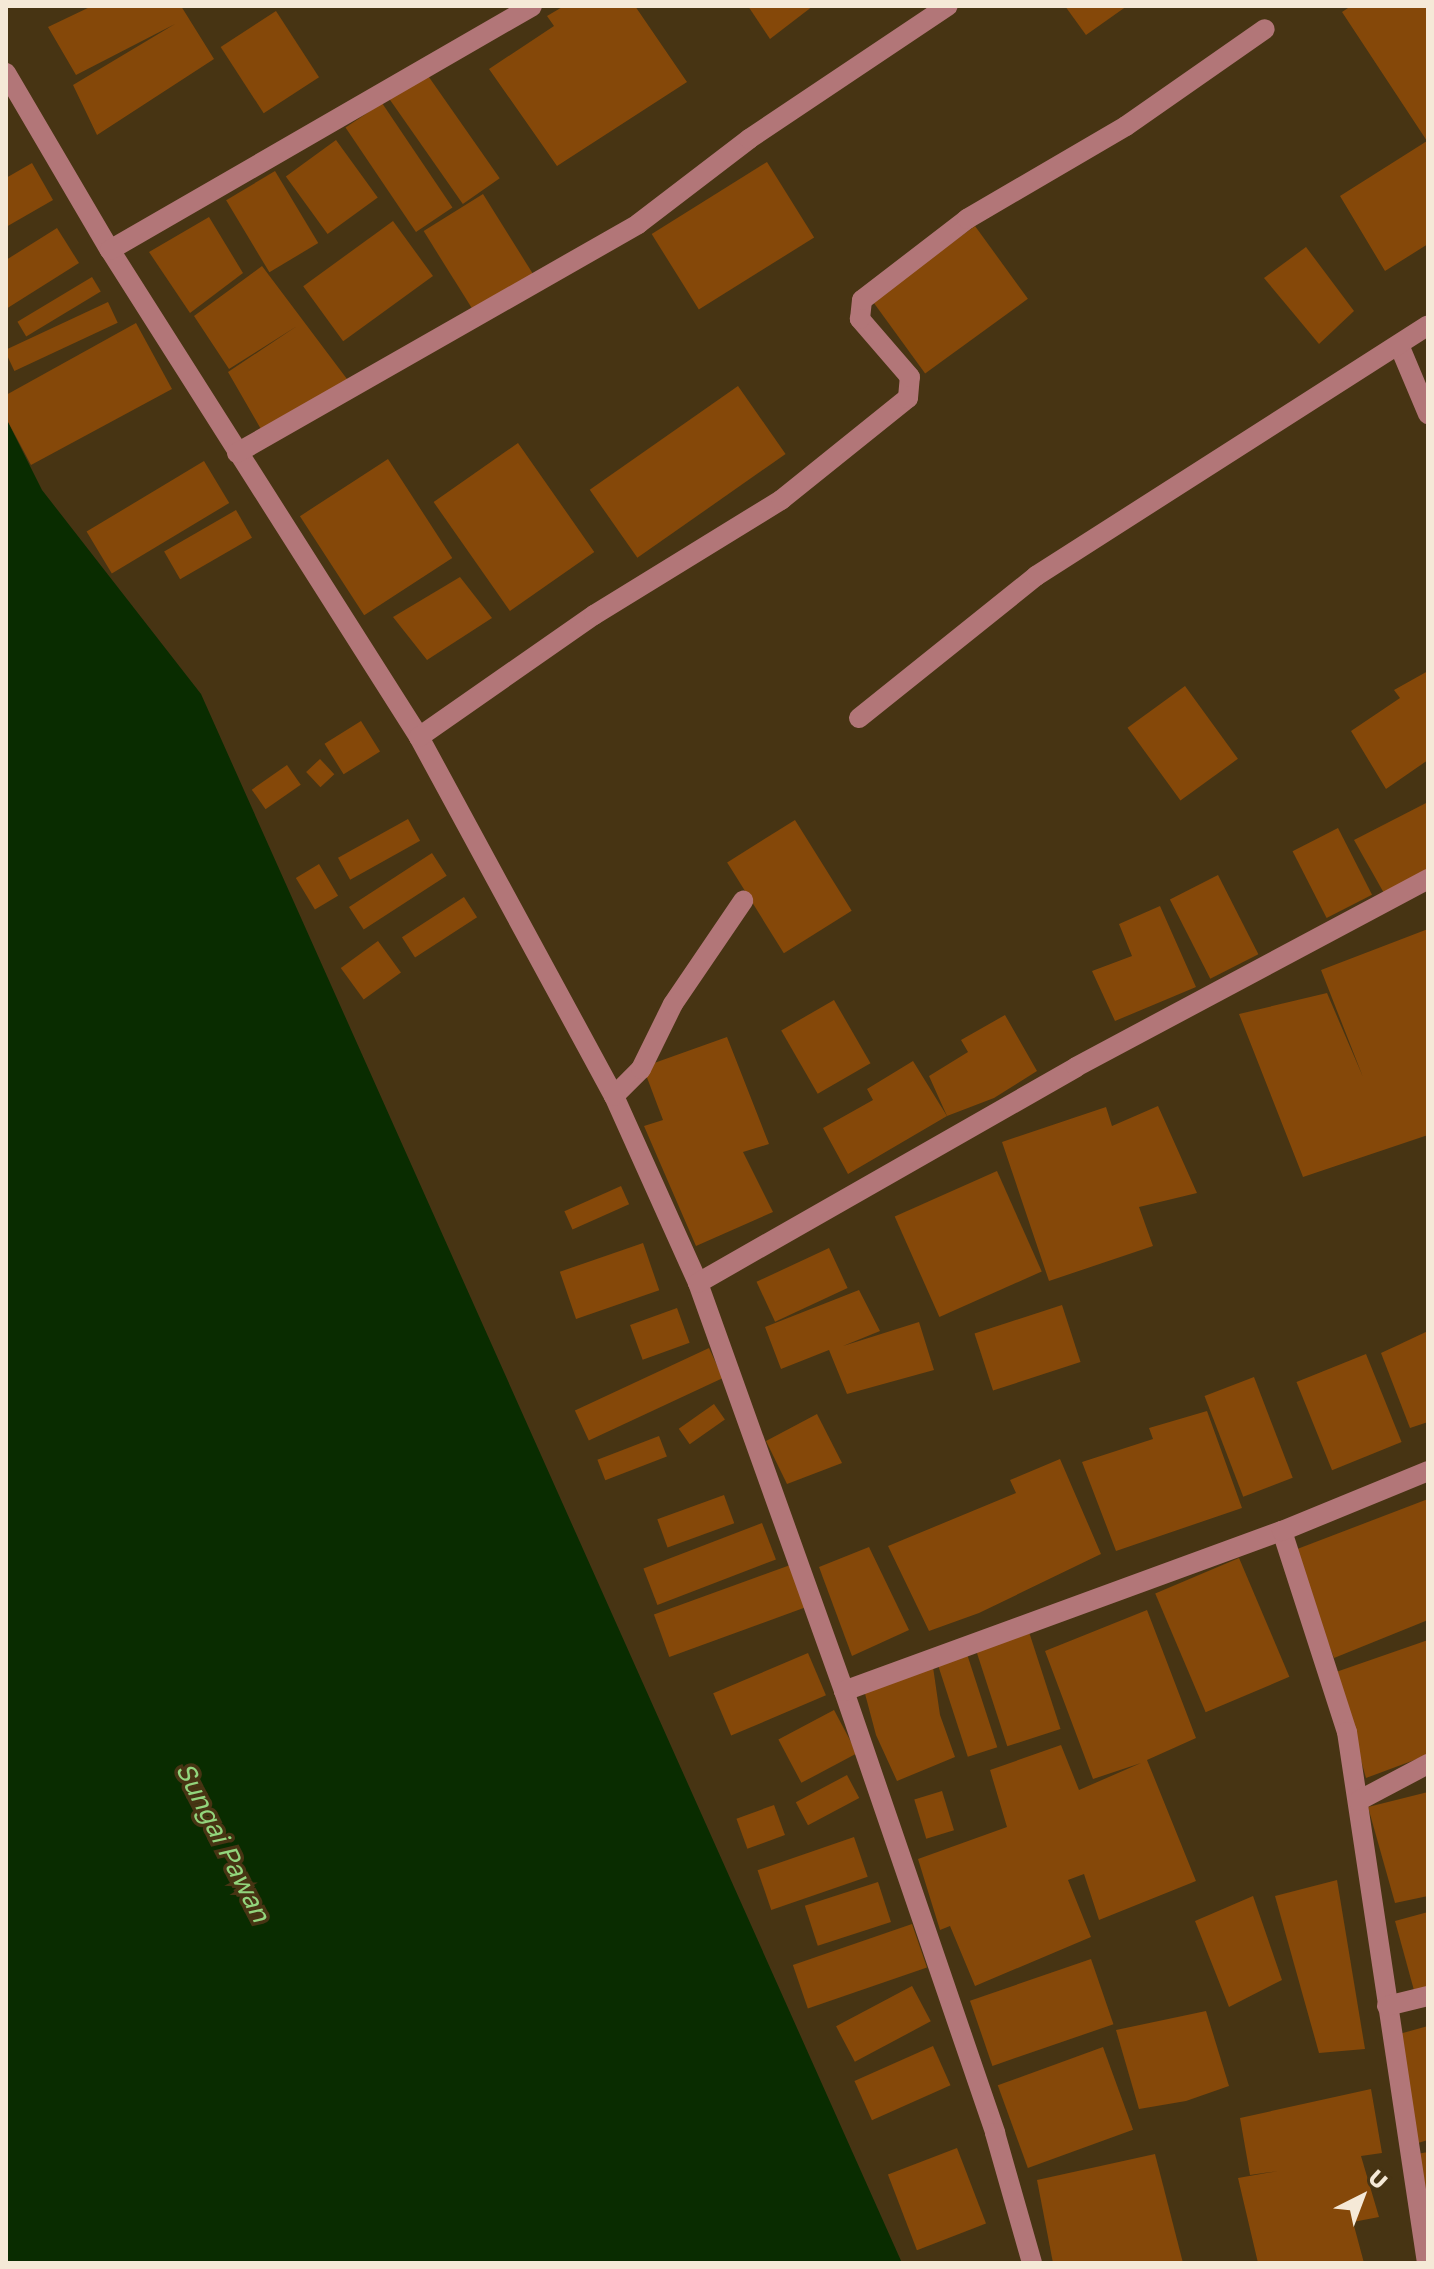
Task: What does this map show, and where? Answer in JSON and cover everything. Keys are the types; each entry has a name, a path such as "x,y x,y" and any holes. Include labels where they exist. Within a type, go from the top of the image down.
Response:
{"street":[{"path":"110,250 532,6"},
{"path":"237,453 638,224 749,139 948,6"},
{"path":"419,737 594,615 781,500 908,398 910,377 860,319 862,300 967,219 1126,126 1265,29"},
{"path":"6,73 110,250 419,737 614,1096 698,1283 844,1691 995,2133 1032,2263"},
{"path":"859,718 1036,576 1428,325"},
{"path":"1399,345 1428,414"},
{"path":"698,1283 1050,1081 1428,879"},
{"path":"614,1096 641,1069 673,1004 743,901"},
{"path":"844,1691 1282,1531 1428,1471"},
{"path":"1282,1531 1347,1732 1427,2255"},
{"path":"1358,1801 1428,1764"},
{"path":"1387,2006 1428,1996"}],"water":[{"name":"Sungai Pawan","path":"6,418 42,490 201,694 902,2263 6,2263"}],"building":[{"path":"92,6 181,6 214,59 97,135 73,85 175,24 76,75 48,27"},
{"path":"564,6 635,6 687,82 557,166 489,69 554,26 547,16"},
{"path":"748,6 813,6 770,39"},
{"path":"1065,6 1127,6 1086,35"},
{"path":"1351,6 1428,6 1428,244 1385,271 1340,196 1427,141 1342,12"},
{"path":"276,11 319,77 264,113 221,47"},
{"path":"424,70 500,178 463,204 387,96"},
{"path":"382,103 452,207 416,232 346,128"},
{"path":"336,140 378,197 328,234 286,176"},
{"path":"767,162 814,237 699,310 652,234"},
{"path":"32,163 53,200 6,227 6,178"},
{"path":"275,171 318,243 269,272 226,200"},
{"path":"483,194 534,276 475,313 424,231"},
{"path":"209,217 243,273 190,313 149,252"},
{"path":"393,221 433,276 343,341 303,286"},
{"path":"975,226 1028,299 925,373 872,301"},
{"path":"57,228 79,263 6,309 6,260"},
{"path":"1306,247 1354,311 1319,344 1264,278"},
{"path":"262,266 350,383 262,431 228,372 297,326 229,369 194,316"},
{"path":"92,277 101,292 26,336 17,322"},
{"path":"108,302 118,323 14,371 6,350"},
{"path":"136,323 172,389 31,465 6,418 6,395"},
{"path":"738,386 786,454 637,558 590,490"},
{"path":"518,443 594,552 510,611 434,502"},
{"path":"388,459 452,558 364,615 300,516"},
{"path":"204,461 229,503 112,574 87,532"},
{"path":"236,510 252,538 180,579 164,552"},
{"path":"460,577 492,618 427,660 393,617"},
{"path":"1428,671 1428,760 1386,789 1351,731 1400,698 1394,690"},
{"path":"1185,686 1238,759 1180,801 1128,728"},
{"path":"361,721 380,752 344,774 325,744"},
{"path":"320,759 334,774 320,787 306,772"},
{"path":"287,765 301,785 266,809 252,790"},
{"path":"1428,802 1428,876 1385,895 1354,840"},
{"path":"408,819 420,841 350,880 338,858"},
{"path":"795,820 852,911 784,953 727,862"},
{"path":"1338,828 1372,895 1327,918 1293,851"},
{"path":"432,853 447,876 364,930 349,907"},
{"path":"319,864 338,896 315,910 296,878"},
{"path":"1218,875 1258,954 1210,979 1170,900"},
{"path":"464,897 477,917 415,957 402,937"},
{"path":"1160,906 1196,987 1115,1021 1092,971 1132,956 1119,924"},
{"path":"1428,929 1428,1135 1303,1177 1239,1014 1327,993 1363,1077 1321,970"},
{"path":"378,941 401,973 364,1000 341,968"},
{"path":"834,1000 870,1063 818,1094 781,1030"},
{"path":"1005,1015 1037,1071 994,1098 947,1116 929,1076 968,1052 961,1040"},
{"path":"727,1037 769,1144 743,1152 773,1212 696,1246 644,1126 663,1120 643,1067"},
{"path":"913,1061 947,1116 848,1174 823,1128 873,1100 867,1089"},
{"path":"1158,1106 1197,1193 1139,1207 1153,1246 1049,1281 1002,1142 1106,1107 1112,1126"},
{"path":"997,1171 1042,1271 939,1317 895,1217"},
{"path":"621,1186 629,1204 572,1229 564,1211"},
{"path":"643,1243 659,1290 576,1319 560,1272"},
{"path":"829,1248 848,1288 775,1322 756,1282"},
{"path":"859,1290 880,1331 843,1346 919,1322 934,1370 847,1394 829,1350 781,1369 765,1327"},
{"path":"1062,1305 1081,1362 993,1390 975,1333"},
{"path":"677,1308 690,1343 643,1360 630,1325"},
{"path":"1428,1331 1428,1422 1410,1428 1381,1353"},
{"path":"709,1348 723,1378 589,1440 575,1411"},
{"path":"1366,1354 1402,1442 1332,1470 1296,1382"},
{"path":"1254,1377 1293,1478 1243,1497 1205,1396"},
{"path":"714,1404 725,1420 690,1444 679,1429"},
{"path":"1207,1411 1242,1508 1116,1551 1082,1462 1153,1439 1149,1428"},
{"path":"817,1414 842,1463 787,1484 766,1441"},
{"path":"659,1436 667,1457 605,1480 597,1460"},
{"path":"1060,1459 1101,1554 979,1613 929,1631 888,1546 1016,1493 1010,1480"},
{"path":"724,1495 734,1523 668,1547 657,1519"},
{"path":"1428,1499 1428,1620 1334,1658 1292,1551"},
{"path":"762,1523 776,1559 657,1605 643,1569"},
{"path":"869,1547 909,1630 852,1656 819,1567"},
{"path":"1239,1558 1289,1677 1206,1712 1155,1594"},
{"path":"793,1564 808,1606 669,1657 654,1615"},
{"path":"1147,1610 1196,1738 1147,1760 1196,1881 1099,1920 1084,1874 1068,1880 1091,1937 975,1986 950,1926 940,1930 918,1859 1007,1827 990,1770 1061,1745 1079,1790 1141,1763 1093,1779 1045,1651"},
{"path":"1029,1632 1061,1729 1007,1746 976,1649"},
{"path":"1428,1640 1428,1755 1366,1778 1336,1672"},
{"path":"808,1653 826,1695 731,1736 713,1693"},
{"path":"967,1654 997,1747 968,1757 938,1664"},
{"path":"933,1667 940,1715 955,1757 897,1781 876,1735 864,1690"},
{"path":"834,1710 857,1753 801,1783 778,1740"},
{"path":"847,1775 859,1798 808,1825 796,1802"},
{"path":"942,1791 954,1830 926,1839 914,1799"},
{"path":"1428,1792 1428,1896 1395,1903 1368,1807"},
{"path":"774,1805 785,1835 747,1849 736,1819"},
{"path":"854,1837 868,1877 771,1910 758,1870"},
{"path":"1337,1880 1365,2049 1319,2053 1275,1896"},
{"path":"878,1882 891,1922 818,1946 805,1906"},
{"path":"1253,1896 1282,1980 1229,2007 1195,1921"},
{"path":"1428,1912 1428,1991 1415,1994 1395,1921"},
{"path":"912,1924 927,1967 808,2009 793,1965"},
{"path":"1091,1959 1113,2024 992,2066 970,2001"},
{"path":"912,1986 931,2021 855,2062 836,2026"},
{"path":"1206,2011 1229,2086 1186,2101 1139,2109 1116,2030"},
{"path":"1428,2026 1428,2140 1418,2143 1392,2036"},
{"path":"933,2046 950,2085 872,2120 854,2081"},
{"path":"1103,2047 1133,2130 1028,2168 998,2085"},
{"path":"1371,2089 1382,2153 1361,2156 1379,2217 1353,2222 1364,2263 1258,2263 1238,2178 1278,2171 1250,2175 1240,2118"},
{"path":"957,2148 986,2224 917,2250 888,2175"},
{"path":"1428,2152 1428,2198 1427,2198 1417,2154"},
{"path":"1155,2154 1183,2263 1053,2263 1037,2180"}]}
